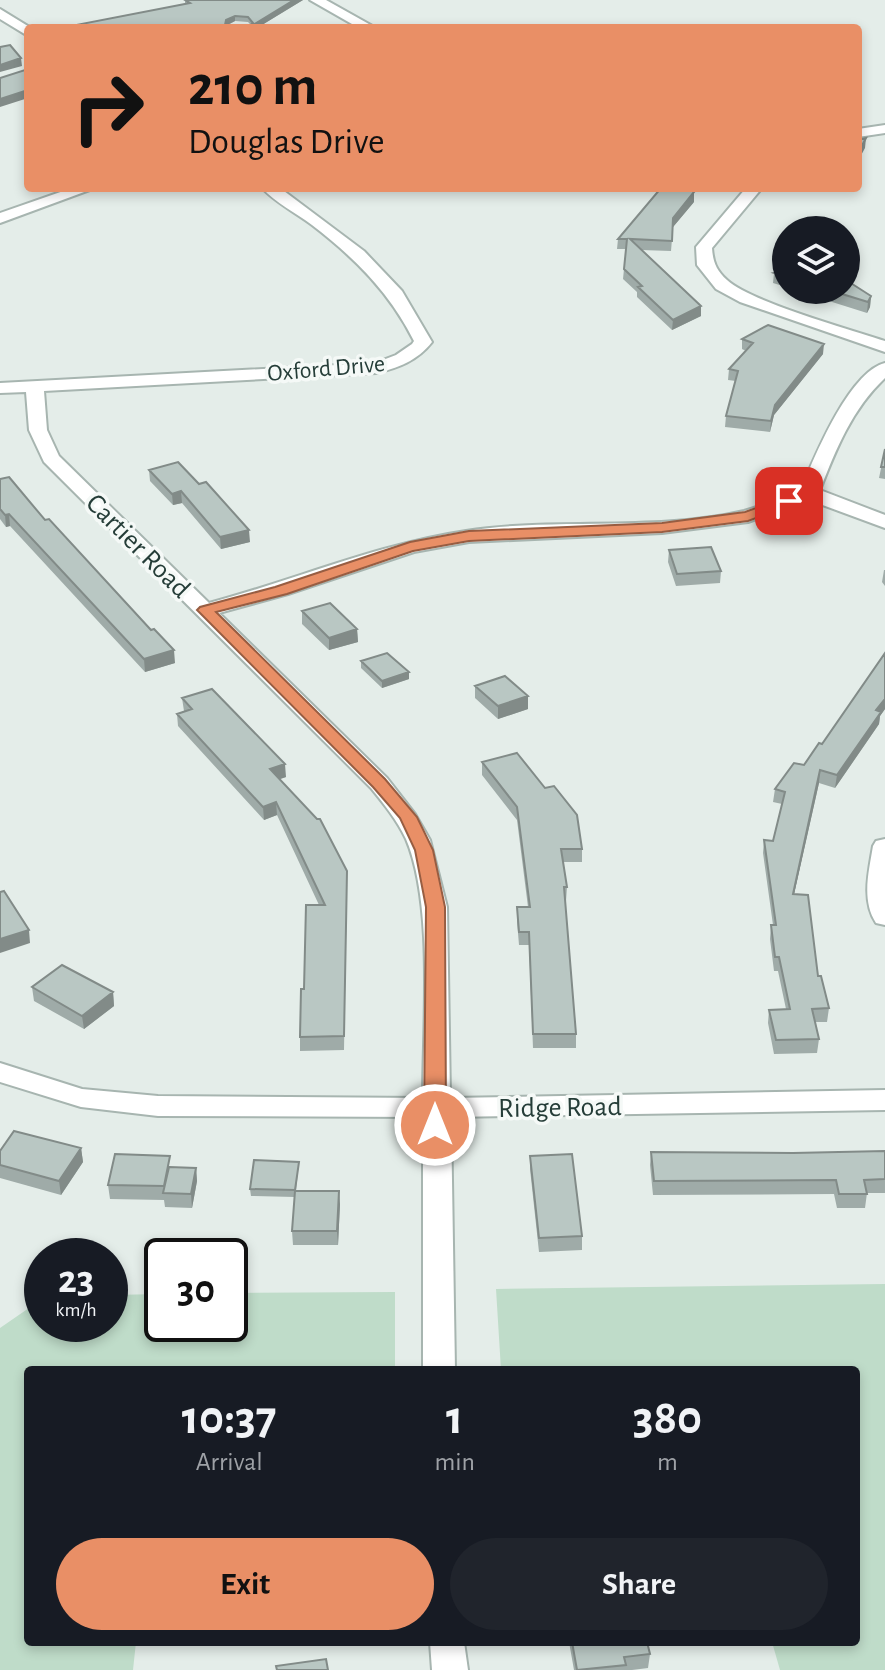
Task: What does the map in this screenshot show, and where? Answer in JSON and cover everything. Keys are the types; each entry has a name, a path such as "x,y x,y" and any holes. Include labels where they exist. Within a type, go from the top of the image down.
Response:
{"street":[{"path":"316,0 361,24"},
{"path":"0,13 24,29"},
{"path":"862,132 885,129"},
{"path":"0,218 75,192"},
{"name":"Oxford Drive","path":"0,388 376,368 401,361 415,352 423,342 420,334 378,271 275,192"},
{"path":"751,192 704,247 705,265 722,285 746,298 885,347"},
{"path":"809,493 840,418 885,368"},
{"name":"Cartier Road","path":"35,386 38,430 51,458 379,783 408,817 424,850 435,907 439,1366"},
{"path":"205,610 281,590 410,547 469,536 662,527 748,516 809,493 885,522"},
{"path":"885,846 879,890 885,917"},
{"name":"Ridge Road","path":"0,1072 81,1098 158,1106 435,1108 885,1100"},
{"path":"447,1646 450,1670"}],"green space":[{"path":"885,1284 885,1670 780,1670 773,1646 860,1646 860,1366 501,1366 496,1289"},
{"path":"395,1292 395,1366 24,1366 24,1646 136,1646 133,1670 0,1670 0,1328 24,1311 24,1342 128,1342 128,1295 144,1294 144,1342 248,1342 248,1293"}],"building":[{"path":"185,0 294,0 255,24 248,17 235,16 226,20 225,24 81,24 190,3"},
{"path":"10,45 21,58 0,65 0,47"},
{"path":"24,70 24,91 0,99 0,78"},
{"path":"658,192 694,192 673,218 672,241 630,239 701,306 673,320 624,269 627,239 618,239"},
{"path":"860,289 871,296 868,302 860,300"},
{"path":"768,325 824,344 775,405 771,421 726,416 738,371 729,369 753,343 742,339"},
{"path":"178,462 199,484 206,482 249,530 220,537 181,491 172,494 149,470"},
{"path":"9,477 45,520 49,519 151,630 154,629 174,650 144,659 9,514 5,515 0,509 0,479"},
{"path":"711,547 721,571 677,574 669,550"},
{"path":"330,603 357,629 329,638 302,611"},
{"path":"387,653 409,672 382,681 361,661"},
{"path":"885,653 885,699 876,710 881,712 837,775 820,770 793,894 808,895 818,976 821,976 829,1008 812,1009 819,1039 776,1040 769,1010 790,1009 779,957 775,957 771,925 776,925 764,840 773,841 785,792 775,789 794,763 804,765 819,743 822,744"},
{"path":"505,676 528,696 498,706 475,686"},
{"path":"212,689 285,764 270,769 320,819 347,871 344,1036 300,1037 306,905 325,905 276,802 263,807 177,714 192,709 182,698"},
{"path":"517,753 545,788 554,786 577,815 582,849 561,849 567,887 564,887 576,1034 533,1034 529,932 519,932 517,907 530,907 517,807 482,762"},
{"path":"4,891 29,930 0,939 0,892"},
{"path":"62,965 113,992 82,1016 32,987"},
{"path":"14,1131 81,1148 59,1181 0,1165 0,1151"},
{"path":"885,1151 885,1179 864,1180 867,1194 839,1194 836,1180 654,1181 651,1152 793,1153"},
{"path":"115,1154 170,1156 164,1186 108,1185"},
{"path":"572,1154 582,1236 539,1238 530,1156"},
{"path":"254,1160 299,1162 295,1190 250,1189"},
{"path":"169,1167 196,1168 191,1194 163,1193"},
{"path":"295,1191 339,1191 337,1231 292,1231"},
{"path":"573,1646 648,1646 650,1654 624,1657 626,1665 577,1670"},
{"path":"326,1659 328,1670 277,1670 276,1666"}],"route":[{"path":"435,1125 435,907 424,850 408,817 379,783 205,610 281,590 410,547 469,536 662,527 748,516 789,501"}]}
